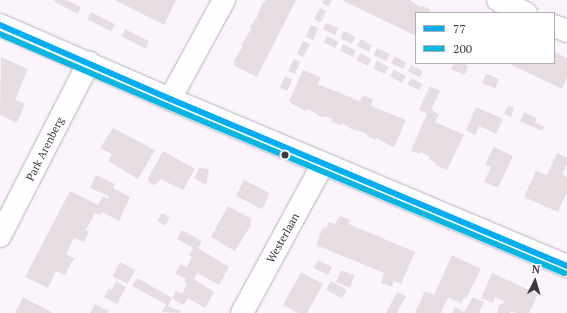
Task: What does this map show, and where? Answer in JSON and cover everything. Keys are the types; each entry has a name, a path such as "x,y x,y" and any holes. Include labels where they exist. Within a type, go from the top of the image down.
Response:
{"street":[{"path":"170,99 224,0"},
{"path":"498,0 524,12"},
{"path":"0,25 89,62 170,99 567,266"},
{"path":"555,26 567,31"},
{"name":"Park Arenberg","path":"0,236 89,62"},
{"name":"Westerlaan","path":"242,313 323,164"}],"building":[{"path":"55,0 66,0 81,7 78,14 54,2"},
{"path":"115,0 176,0 164,25"},
{"path":"266,0 296,0 257,77 233,65 235,63 233,62 243,46 241,45 252,28 250,27 256,19 263,2 265,3"},
{"path":"324,0 332,0 329,6 322,3"},
{"path":"342,0 410,0 420,7 423,6 431,10 430,12 415,12 415,36"},
{"path":"320,8 326,11 320,23 314,20"},
{"path":"91,12 115,24 111,31 87,19"},
{"path":"326,23 338,28 335,35 323,29"},
{"path":"311,25 318,28 313,40 306,37"},
{"path":"125,29 149,41 145,48 121,36"},
{"path":"344,31 356,37 352,44 340,38"},
{"path":"327,36 339,42 335,48 324,42"},
{"path":"361,39 372,46 369,52 357,46"},
{"path":"303,41 310,44 303,57 297,54"},
{"path":"343,44 356,51 353,57 340,51"},
{"path":"377,48 390,54 386,61 374,55"},
{"path":"555,52 567,58 567,78 562,89 510,64 555,64"},
{"path":"360,53 372,59 368,66 356,60"},
{"path":"395,56 406,63 403,69 391,63"},
{"path":"1,57 28,69 15,100 25,104 17,123 0,115"},
{"path":"294,59 300,62 295,74 288,71"},
{"path":"377,61 389,67 385,74 373,68"},
{"path":"454,64 464,64 468,66 465,75 451,69"},
{"path":"411,65 423,71 419,77 408,71"},
{"path":"303,70 321,77 318,84 359,101 363,96 373,99 371,106 406,120 395,145 393,147 376,138 376,140 367,136 367,134 349,128 350,127 343,124 340,125 331,121 332,119 323,116 323,118 308,109 305,111 289,102"},
{"path":"394,70 406,76 402,83 390,76"},
{"path":"486,74 499,79 495,88 482,83"},
{"path":"285,76 292,79 287,91 280,88"},
{"path":"411,78 423,84 419,90 408,84"},
{"path":"430,86 440,91 431,110 439,114 435,122 464,135 447,170 435,165 436,163 429,159 430,157 421,152 420,154 411,151 427,113 419,110"},
{"path":"508,106 514,108 511,117 504,114"},
{"path":"476,107 503,119 496,134 479,126 475,135 466,130"},
{"path":"524,112 537,118 535,123 544,127 542,131 520,121"},
{"path":"113,128 155,150 138,179 108,161 112,154 100,148"},
{"path":"494,147 513,156 498,188 484,182 491,167 485,164"},
{"path":"163,151 195,169 183,190 160,179 158,183 153,185 149,182 148,178"},
{"path":"557,153 567,157 567,164 562,174 567,177 567,192 558,212 524,197 536,171 547,175"},
{"path":"199,168 209,169 206,185 194,178"},
{"path":"96,175 115,184 113,188 130,197 119,221 102,212 100,215 95,213 86,230 89,232 84,242 74,238 66,254 74,258 65,275 56,271 48,288 25,277 70,191 98,205 103,196 108,199 109,196 90,188"},
{"path":"244,180 270,193 262,209 236,196"},
{"path":"228,206 252,219 251,225 235,251 211,237"},
{"path":"162,213 170,218 165,225 157,221"},
{"path":"340,216 350,220 349,224 415,252 401,284 394,281 392,287 381,283 384,273 316,245 323,227 326,229 329,222 335,224"},
{"path":"182,230 202,241 198,248 229,267 219,285 197,273 194,279 214,292 205,308 188,298 184,305 172,299 176,291 182,294 187,284 184,282 186,279 175,274 181,264 187,267 192,257 189,255 193,248 177,239"},
{"path":"452,255 481,269 466,299 464,297 461,303 448,297 441,313 415,313 425,291 434,295"},
{"path":"318,260 332,267 328,275 314,268"},
{"path":"120,262 135,270 127,284 112,276"},
{"path":"341,270 355,276 350,288 336,282"},
{"path":"301,272 323,284 307,313 298,313 283,305"},
{"path":"492,273 538,294 529,313 516,313 511,311 510,313 497,313 499,305 503,304 504,301 495,297 493,303 481,298"},
{"path":"137,278 172,298 168,306 181,311 180,313 162,312 166,304 132,286"},
{"path":"116,281 126,287 117,304 104,297 109,288 112,290"},
{"path":"331,281 347,290 342,298 326,290"},
{"path":"397,292 406,296 397,313 386,313"},
{"path":"23,297 53,313 15,313"},
{"path":"473,297 484,302 479,313 452,313 455,307 464,312"},
{"path":"95,304 109,311 108,313 90,313"}],"transit line":[{"name":"77","path":"0,25 170,99 567,266"},
{"name":"200","path":"0,34 564,273"}]}
